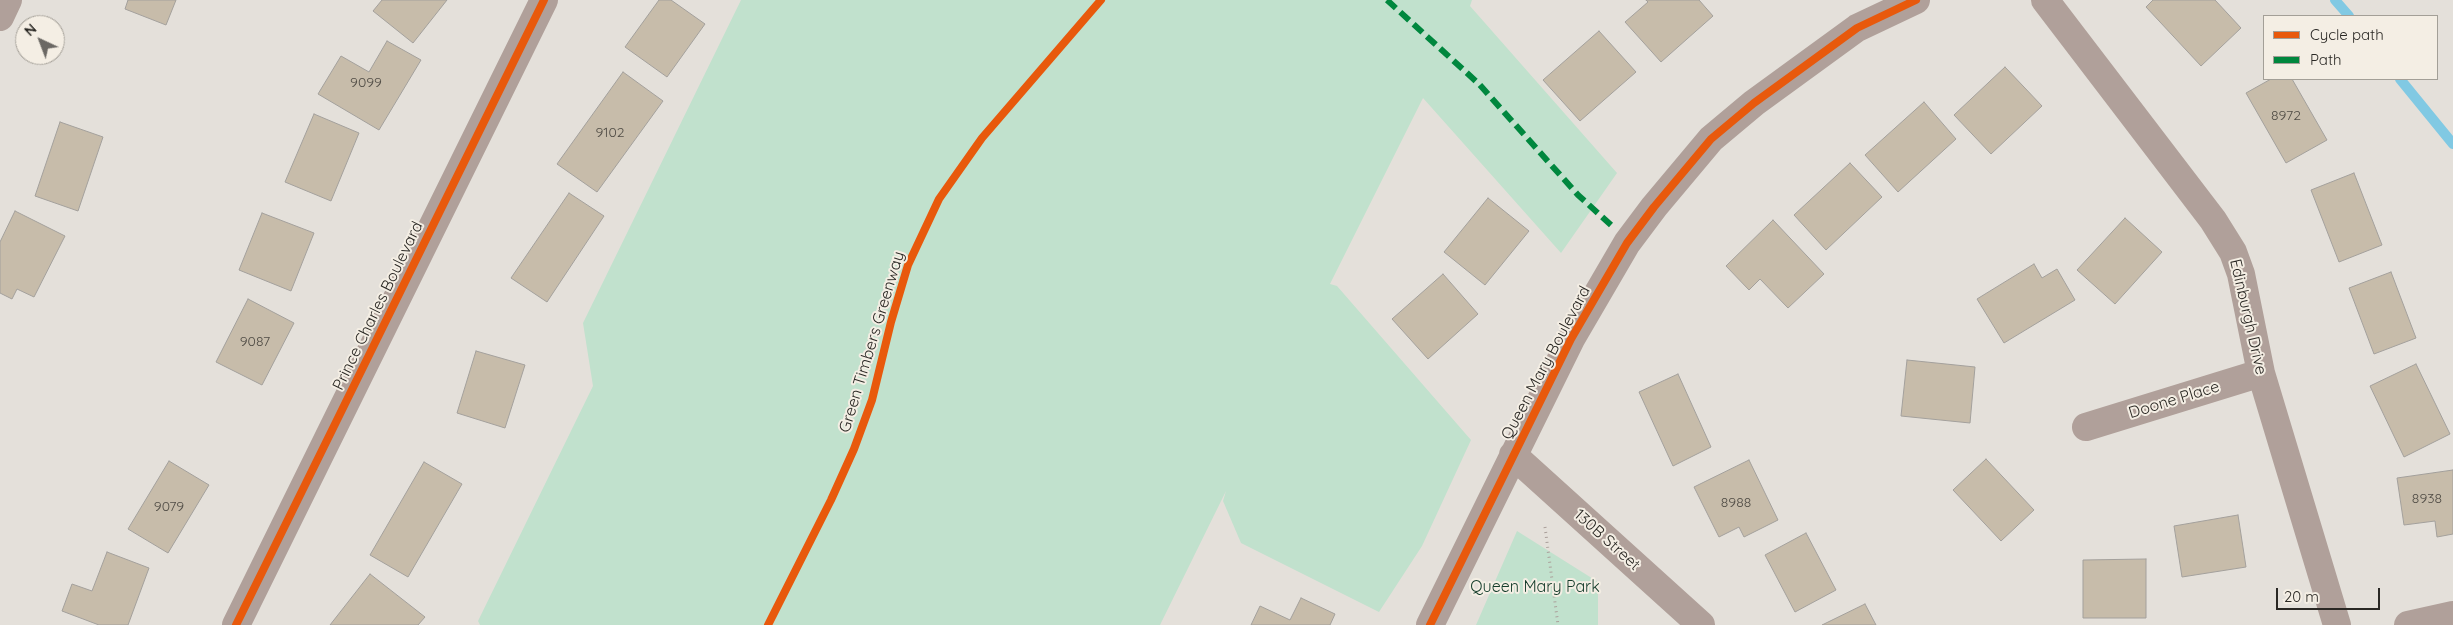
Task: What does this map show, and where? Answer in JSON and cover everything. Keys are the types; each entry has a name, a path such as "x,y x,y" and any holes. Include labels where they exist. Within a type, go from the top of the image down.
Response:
{"street":[{"path":"0,17 8,0"},
{"name":"Prince Charles Boulevard","path":"236,625 544,0"},
{"name":"Queen Mary Boulevard","path":"1430,625 1571,339 1627,243 1654,207 1711,139 1754,103 1857,28 1916,0"},
{"name":"Edinburgh Drive","path":"2045,0 2213,220 2233,252 2241,274 2261,373 2337,625"},
{"name":"Doone Place","path":"2086,427 2261,373"},
{"name":"130B Street","path":"1513,455 1701,625"},
{"path":"2408,625 2453,615"}],"path":[{"path":"1544,521 1558,625"}],"green space":[{"path":"741,0 1472,0 1470,6 1617,173 1561,253 1423,98 1330,284 1337,286 1471,440 1422,546 1379,612 1241,543 1223,501 1226,491 1160,625 480,625 478,621 593,386 583,323"},
{"name":"Queen Mary Park","path":"1517,531 1598,582 1598,625 1476,625"}],"building":[{"path":"128,0 176,0 166,25 125,9"},
{"path":"382,0 447,0 413,43 373,11"},
{"path":"659,0 671,0 705,24 667,77 625,47"},
{"path":"1646,0 1699,0 1713,16 1661,62 1625,22 1648,2"},
{"path":"2153,0 2215,0 2241,28 2201,66 2146,7"},
{"path":"1599,31 1636,72 1580,121 1543,80"},
{"path":"387,41 421,60 379,130 318,94 341,56 369,72"},
{"path":"2005,67 2042,106 1991,154 1954,115"},
{"path":"623,72 663,101 597,192 557,164"},
{"path":"2269,80 2293,80 2327,140 2286,163 2246,93"},
{"path":"1924,102 1956,139 1898,192 1865,155"},
{"path":"314,114 359,133 331,201 285,182"},
{"path":"60,122 103,137 78,211 35,196"},
{"path":"1850,163 1882,197 1826,250 1794,215"},
{"path":"2354,173 2382,245 2339,262 2311,190"},
{"path":"569,193 604,216 547,302 511,278"},
{"path":"1488,198 1529,231 1485,285 1444,252"},
{"path":"15,211 65,236 34,297 17,289 12,299 0,293 0,242"},
{"path":"262,213 314,233 291,291 239,270"},
{"path":"2125,218 2162,252 2115,304 2077,270"},
{"path":"1773,220 1824,274 1788,308 1760,279 1749,290 1726,266"},
{"path":"2034,264 2042,278 2057,269 2075,300 2004,343 1977,299"},
{"path":"2391,272 2416,338 2374,354 2349,288"},
{"path":"1443,274 1478,314 1428,359 1392,319"},
{"path":"248,299 294,323 262,385 216,362"},
{"path":"476,351 525,365 505,428 457,413"},
{"path":"1907,360 1975,367 1970,423 1901,416"},
{"path":"2416,364 2450,434 2404,457 2370,386"},
{"path":"1678,374 1711,447 1673,466 1639,392"},
{"path":"1986,459 2034,510 2001,541 1953,490"},
{"path":"1749,460 1778,520 1744,537 1739,527 1719,537 1694,487"},
{"path":"169,461 209,485 168,553 128,529"},
{"path":"424,462 462,484 408,577 370,555"},
{"path":"2453,470 2453,534 2437,537 2435,521 2404,525 2397,478"},
{"path":"2238,515 2246,567 2182,577 2174,526"},
{"path":"1806,533 1836,590 1795,612 1765,555"},
{"path":"107,552 149,568 128,625 99,625 62,611 72,584 92,591"},
{"path":"2146,559 2146,618 2083,618 2083,560"},
{"path":"370,574 425,617 418,625 330,625"},
{"path":"1301,598 1335,614 1330,625 1251,625 1260,606 1290,620"},
{"path":"1865,604 1876,625 1822,625"}],"waterway":[{"path":"2335,0 2348,15"},
{"path":"2401,80 2453,144"}],"marked path":[{"path":"1387,0 1479,84 1578,195 1611,225"}],"cycle path":[{"path":"236,625 544,0"},
{"name":"Green Timbers Greenway","path":"768,625 831,500 854,449 872,400 891,322 908,265 939,199 982,138 1101,0"},
{"path":"1430,625 1571,339 1627,243 1654,207 1711,139 1754,103 1857,28 1916,0"}]}
